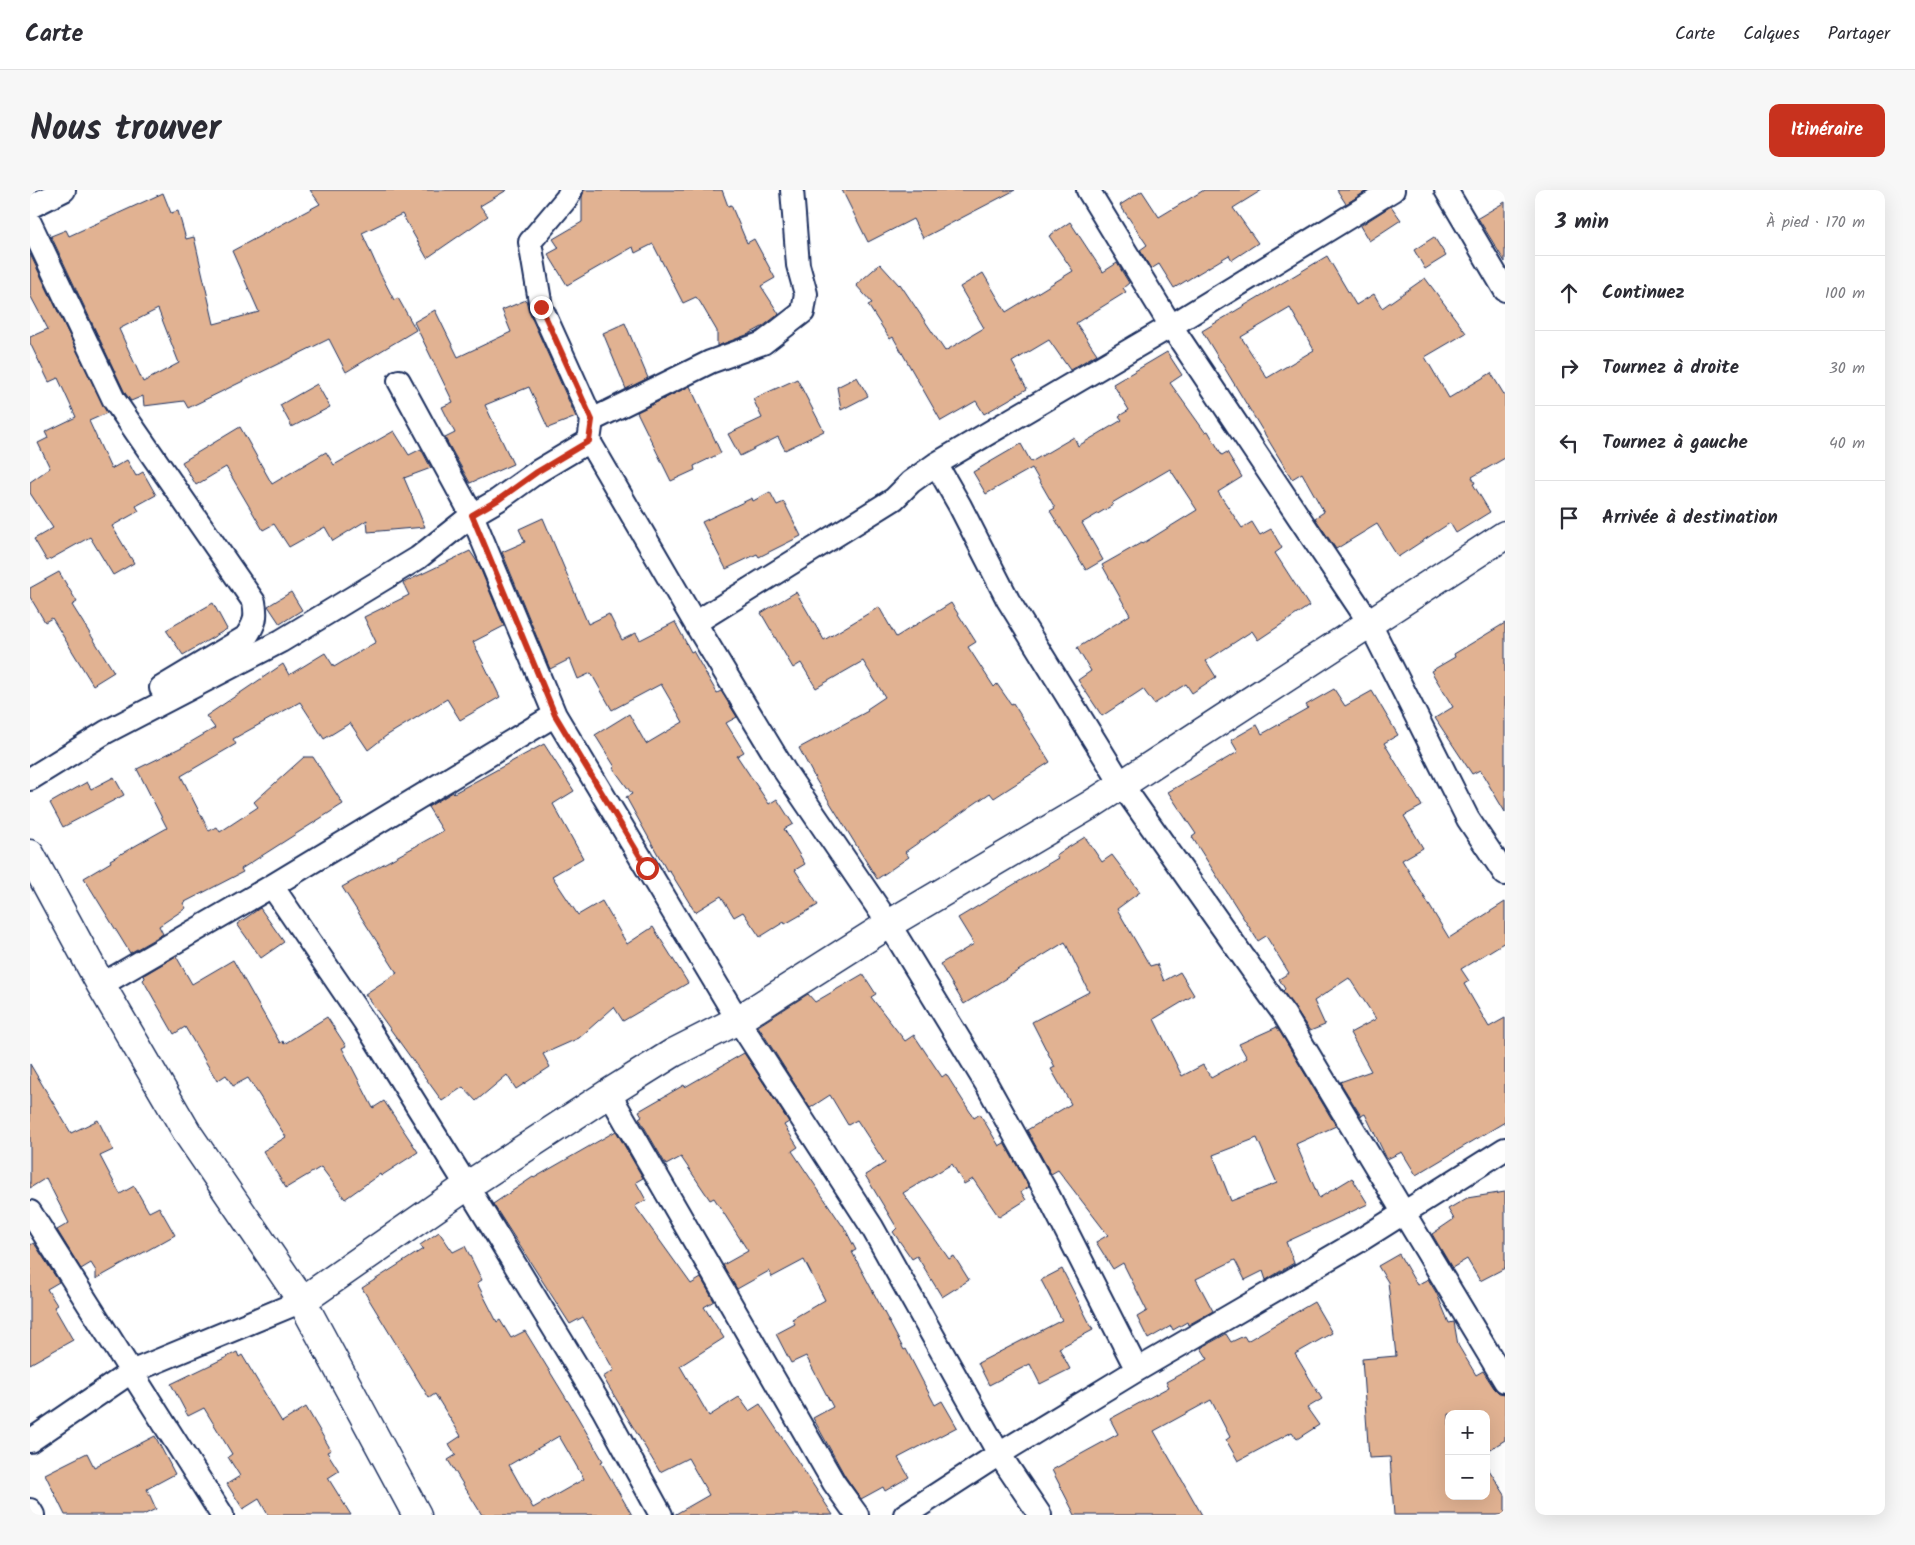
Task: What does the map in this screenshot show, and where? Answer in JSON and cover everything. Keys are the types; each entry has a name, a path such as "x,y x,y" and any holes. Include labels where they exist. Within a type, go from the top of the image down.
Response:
{"street":[{"path":"30,207 64,190"},
{"path":"571,190 567,198 530,242 541,307 591,431 695,623 784,770 889,924 992,1093 1048,1195 1137,1370"},
{"path":"30,779 106,732 281,641 418,558 472,515 498,500 591,431 710,362 763,343 803,312 806,294 798,266 792,190"},
{"path":"1088,190 1171,326 1369,622 1468,819 1505,874"},
{"path":"695,623 894,499 911,482 936,464 1171,326 1393,190"},
{"path":"1446,190 1505,290"},
{"path":"30,223 114,400 254,602 256,615 252,627 246,636 30,769"},
{"path":"399,381 472,515 555,715 738,1020 872,1227 999,1454 1040,1515"},
{"path":"936,464 960,506 1008,600 1122,785 1284,1014 1405,1212 1505,1381"},
{"path":"30,1441 130,1372 302,1301 467,1186 609,1093 673,1053 738,1020 889,924 1122,785 1505,535"},
{"path":"101,985 272,886 555,715"},
{"path":"30,854 101,985 188,1134 302,1301 417,1515"},
{"path":"272,886 364,1021 467,1186 603,1409 661,1515"},
{"path":"609,1093 834,1483 857,1515"},
{"path":"905,1515 999,1454 1137,1370 1359,1241 1505,1149"},
{"path":"30,1212 222,1515"},
{"path":"30,1510 33,1515"}],"building":[{"path":"310,190 507,190 480,206 488,216 427,258 402,214 362,233 394,300 398,298 416,330 346,372 329,339 188,408 184,401 144,406 143,396 131,401 125,393 51,236 66,230 69,236 163,193 171,213 178,211 186,239 194,237 214,324 259,312 232,251 320,204","holes":["158,309 179,363 143,382 119,329"]},
{"path":"584,190 722,190 728,206 731,205 747,243 754,239 775,278 761,286 779,314 749,334 717,346 717,331 700,302 696,297 683,303 653,244 635,253 633,247 567,285 548,254 559,248 553,239 582,222 582,197"},
{"path":"842,190 1015,190 923,238 913,219 868,242"},
{"path":"1204,190 1262,190 1233,208 1258,243 1232,260 1229,255 1174,288 1159,264 1151,269 1140,250 1147,245 1120,205 1142,191 1159,217"},
{"path":"1337,190 1368,190 1346,204"},
{"path":"1505,202 1505,262 1478,218"},
{"path":"1391,206 1401,220 1369,241 1360,226"},
{"path":"1070,222 1103,272 1117,263 1129,283 1123,288 1126,292 1076,323 1097,354 1070,370 1049,340 1012,362 1027,389 984,414 976,401 941,421 893,337 890,339 868,305 872,303 856,285 880,264 900,284 945,351 984,328 960,287 983,273 1006,312 1073,271 1049,236"},
{"path":"1434,237 1446,256 1425,269 1414,250"},
{"path":"30,254 107,413 89,421 111,469 127,460 136,476 143,472 156,495 136,506 139,511 112,526 134,563 113,575 90,537 47,561 34,539 53,528 30,493 30,482 50,468 38,443 48,438 45,432 76,417 58,378 49,382 30,343 30,337 48,329 30,295"},
{"path":"1327,256 1356,305 1374,294 1382,308 1425,278 1466,333 1425,357 1449,398 1491,373 1505,396 1505,458 1472,477 1475,483 1473,484 1490,512 1456,533 1450,523 1398,557 1377,524 1336,549 1315,518 1324,512 1302,473 1292,479 1202,331","holes":["1290,308 1314,350 1267,378 1241,337"]},
{"path":"526,300 529,312 576,417 548,428 529,387 485,405 513,464 470,483 445,438 455,433 442,407 453,402 414,322 435,310 458,357 511,332 502,310"},
{"path":"625,323 648,378 626,389 603,333"},
{"path":"1167,352 1182,375 1170,383 1205,432 1208,431 1222,455 1227,452 1242,477 1218,492 1242,528 1252,522 1260,535 1271,529 1282,548 1275,553 1309,606 1258,640 1252,631 1206,661 1216,677 1192,693 1186,684 1154,704 1143,689 1102,716 1078,680 1091,671 1077,648 1130,615 1102,565 1142,544 1197,510 1170,469 1082,523 1103,560 1086,570 1050,511 1055,508 1032,468 986,494 973,472 1021,444 1031,462 1074,437 1078,446 1122,420 1119,416 1129,410 1113,384"},
{"path":"857,377 868,396 841,410 837,387"},
{"path":"797,379 824,431 785,450 778,437 740,456 728,434 762,418 753,399"},
{"path":"317,384 330,407 292,427 280,405"},
{"path":"690,386 721,453 694,466 695,470 671,481 637,412"},
{"path":"240,427 272,484 326,452 334,465 394,431 409,455 421,449 431,468 404,478 425,527 368,532 367,520 333,541 325,527 289,547 274,524 263,530 226,467 196,485 182,462"},
{"path":"770,492 777,505 784,502 801,536 759,557 757,554 726,569 702,522 752,498 753,501"},
{"path":"543,518 588,624 609,614 622,640 636,633 640,640 675,622 691,652 693,651 717,693 721,691 737,717 726,723 744,752 737,756 769,804 777,799 793,824 784,829 805,864 795,870 818,905 785,924 784,922 760,937 743,912 734,917 721,896 695,912 669,870 667,871 626,797 632,794 613,768 615,767 595,735 629,714 646,744 683,722 661,684 612,710 591,673 578,679 570,659 550,669 502,552 525,542 519,529"},
{"path":"470,551 478,563 504,626 473,642 500,697 460,720 447,699 386,736 368,750 350,723 324,739 300,702 233,739 236,744 181,776 209,831 217,827 220,832 258,807 254,802 304,757 313,757 343,804 241,869 243,872 183,903 186,908 159,926 163,934 130,953 84,878 111,862 110,860 167,828 137,769 184,746 215,728 206,716 283,664 289,675 325,653 334,667 376,642 364,617 409,595 403,583"},
{"path":"59,572 77,602 72,605 114,672 93,685 52,618 45,622 30,597 30,588"},
{"path":"291,592 302,610 280,624 268,606"},
{"path":"796,592 824,640 879,607 896,637 951,603 976,642 968,647 994,687 997,684 1011,704 1013,703 1050,762 994,798 990,793 905,852 909,857 877,879 816,780 799,748 868,711 867,709 885,697 863,661 816,688 801,663 793,668 761,613"},
{"path":"213,603 227,629 183,655 166,630"},
{"path":"1505,623 1505,812 1480,770 1472,774 1435,718 1453,707 1431,671 1455,657 1454,654"},
{"path":"1334,689 1345,706 1372,691 1398,735 1384,743 1422,806 1404,816 1423,848 1402,860 1449,938 1505,902 1505,942 1461,969 1469,981 1464,984 1489,1027 1505,1018 1505,1122 1416,1175 1402,1152 1387,1159 1365,1114 1361,1116 1340,1082 1371,1071 1350,1033 1376,1019 1349,978 1314,1001 1325,1025 1310,1031 1283,991 1285,989 1279,979 1289,973 1266,936 1258,941 1192,837 1196,834 1168,792 1238,752 1231,740 1257,725 1262,734 1308,708 1306,705"},
{"path":"544,744 574,791 553,804 583,858 552,876 578,915 602,901 627,944 653,927 688,983 623,1021 614,1007 579,1038 543,1054 550,1067 516,1089 507,1075 476,1101 463,1087 442,1101 365,994 397,973 342,887 443,831 428,807"},
{"path":"114,777 124,795 63,827 50,803 87,782 91,789"},
{"path":"1085,837 1102,862 1112,855 1140,892 1117,909 1150,966 1157,964 1164,981 1180,972 1194,995 1154,1019 1182,1076 1203,1065 1211,1078 1247,1058 1239,1044 1277,1027 1336,1126 1296,1144 1319,1198 1352,1178 1368,1204 1286,1242 1294,1263 1266,1280 1263,1271 1245,1280 1235,1260 1196,1279 1213,1311 1188,1325 1187,1322 1173,1330 1171,1326 1148,1339 1137,1317 1147,1311 1123,1263 1113,1269 1096,1242 1108,1235 1058,1170 1051,1174 1027,1130 1071,1104 1051,1069 1055,1067 1032,1022 1089,992 1065,942 964,1004 940,964 974,944 958,918 1058,858 1056,855","holes":["1257,1138 1277,1183 1231,1201 1213,1155"]},
{"path":"260,908 284,942 261,958 237,924"},
{"path":"176,956 192,984 233,960 280,1043 283,1041 284,1044 327,1017 346,1046 342,1048 373,1108 384,1101 418,1152 381,1176 380,1174 345,1199 321,1167 286,1188 263,1151 286,1137 248,1078 233,1086 226,1075 217,1081 185,1027 174,1034 143,980 145,978 144,975"},
{"path":"863,974 876,994 871,997 905,1041 914,1035 942,1077 946,1074 974,1118 980,1114 999,1146 1004,1143 1029,1187 1021,1192 1026,1200 999,1217 973,1179 964,1184 952,1164 903,1193 949,1259 954,1256 969,1280 942,1297 917,1256 912,1259 893,1232 897,1228 865,1175 885,1163 857,1120 848,1125 830,1095 810,1108 758,1026 808,994 815,1002"},
{"path":"744,1053 789,1122 784,1125 798,1147 792,1151 843,1225 856,1250 852,1252 935,1405 942,1401 957,1427 898,1458 909,1477 885,1491 883,1487 861,1499 845,1476 813,1418 833,1407 806,1356 791,1363 776,1334 795,1324 792,1319 825,1300 804,1260 772,1277 769,1271 737,1289 723,1265 748,1251 714,1198 710,1200 681,1157 666,1165 639,1118 642,1116 639,1111"},
{"path":"30,1064 71,1133 98,1120 113,1150 100,1156 120,1194 134,1186 149,1212 159,1207 175,1235 96,1279 96,1271 91,1263 81,1269 57,1230 69,1223 46,1178 30,1188"},
{"path":"616,1131 643,1178 636,1182 646,1200 635,1206 691,1284 701,1278 714,1301 704,1307 724,1338 680,1366 709,1416 739,1397 749,1411 760,1404 833,1515 674,1515 709,1495 688,1458 660,1472 603,1377 614,1370 583,1317 570,1324 493,1204 533,1177"},
{"path":"1505,1192 1505,1268 1480,1281 1467,1259 1452,1268 1432,1234 1454,1219 1448,1209 1467,1198"},
{"path":"439,1232 453,1252 465,1246 482,1280 477,1283 497,1322 500,1320 511,1338 525,1331 577,1416 632,1515 482,1515 448,1460 456,1455 449,1444 461,1436 435,1394 429,1398 362,1288 423,1249 420,1245","holes":["559,1436 584,1479 533,1508 509,1465"]},
{"path":"34,1243 59,1282 47,1289 57,1305 54,1307 73,1340 30,1364 30,1245"},
{"path":"1399,1254 1417,1285 1428,1279 1437,1294 1449,1323 1454,1322 1458,1345 1476,1375 1483,1371 1494,1388 1499,1393 1505,1394 1505,1440 1490,1449 1490,1410 1445,1410 1445,1500 1490,1500 1490,1471 1505,1495 1505,1515 1394,1515 1390,1457 1369,1458 1362,1359 1396,1356 1388,1282 1378,1266"},
{"path":"1062,1269 1093,1330 1059,1348 1070,1369 1040,1384 1030,1364 989,1385 978,1363 1062,1320 1041,1280"},
{"path":"1314,1302 1332,1333 1295,1354 1322,1399 1307,1408 1319,1425 1297,1439 1292,1432 1238,1461 1226,1440 1230,1437 1211,1400 1154,1431 1202,1515 1075,1515 1052,1470 1118,1434 1110,1419 1169,1387 1166,1382 1208,1359 1201,1348 1226,1334 1231,1342 1244,1336 1247,1341"},
{"path":"237,1352 239,1357 242,1355 282,1422 306,1407 331,1450 327,1452 339,1471 328,1478 351,1515 268,1515 259,1499 243,1509 227,1484 240,1476 228,1457 232,1454 204,1408 188,1416 171,1384"},
{"path":"155,1436 175,1474 147,1489 156,1509 143,1515 65,1515 45,1474 87,1453 94,1467"}],"route":[{"path":"541,307 592,420 589,441 537,472 498,500 472,515 555,715 647,868"}]}
